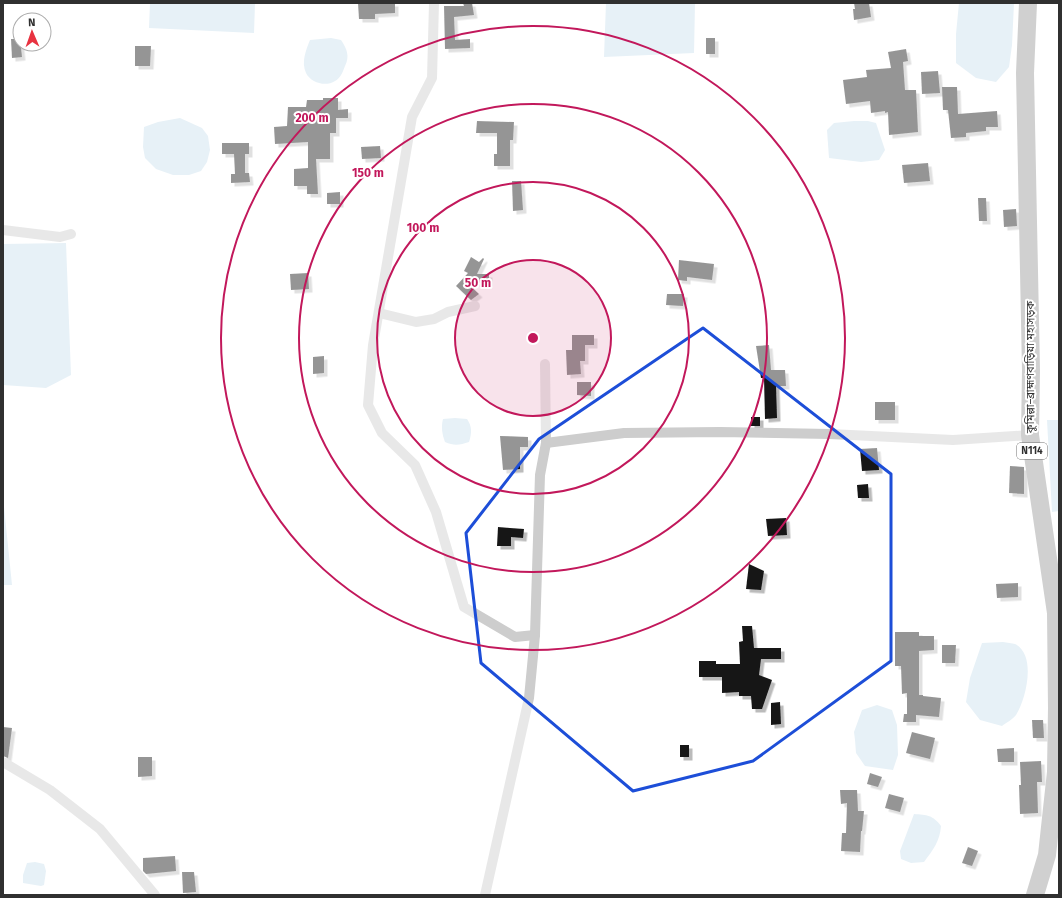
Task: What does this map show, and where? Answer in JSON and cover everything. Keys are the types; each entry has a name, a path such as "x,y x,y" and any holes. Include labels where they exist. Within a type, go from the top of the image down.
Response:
{"highway":[{"name":"কুমিল্লা–ব্রাহ্মণবাড়িয়া মহাসড়ক","path":"1028,3 1025,73 1031,370 1030,435 1056,613 1058,772 1047,855 1035,895"}],"street":[{"path":"434,3 432,78 412,117 373,344 368,405 382,433 415,465 436,512 464,607 515,637 535,635"},
{"path":"3,230 60,237 71,234"},
{"path":"379,313 416,322 434,319 448,312 475,306"},
{"path":"484,895 529,698 535,635 540,475 546,443 545,364"},
{"path":"546,443 624,433 720,432 830,434 953,440 1030,435"},
{"path":"3,762 50,790 100,829 155,895"}],"highlighted area":[{"path":"703,328 891,474 891,661 753,761 633,791 481,663 466,533 539,439"}],"water":[{"path":"150,3 255,3 254,33 149,28"},
{"path":"606,3 695,3 694,53 604,57"},
{"path":"959,3 1014,3 1012,45 1009,67 996,82 976,78 956,63 956,34"},
{"path":"331,38 341,40 343,43 347,53 347,62 342,74 337,80 327,84 315,82 306,73 304,65 310,40"},
{"path":"180,118 202,128 208,136 210,150 207,162 201,171 189,175 173,175 156,169 145,158 143,147 144,127 158,122"},
{"path":"868,121 876,123 885,150 879,160 861,162 829,158 827,130 834,123"},
{"path":"66,243 71,375 46,388 3,385 3,244"},
{"path":"443,419 467,419 469,422 471,436 469,442 457,445 445,442 442,430"},
{"path":"1047,420 1059,420 1059,511 1052,512"},
{"path":"3,497 12,585 3,585"},
{"path":"1003,642 1015,644 1022,650 1026,657 1028,678 1020,708 1016,715 1002,726 980,720 966,702 970,678 982,643"},
{"path":"877,705 892,710 897,725 898,755 893,770 865,766 856,753 854,732 862,710"},
{"path":"914,814 929,816 941,826 938,841 924,862 911,863 901,859 900,851"},
{"path":"35,862 44,864 46,871 44,885 41,886 23,883 23,875 27,863"}],"building":[{"path":"358,3 395,3 395,13 375,14 375,19 359,19"},
{"path":"463,3 472,3 474,15 454,17 455,40 470,39 470,48 445,49 444,6 464,6"},
{"path":"854,3 869,3 871,17 854,20"},
{"path":"706,38 715,38 715,54 706,54"},
{"path":"11,39 12,52 21,52 22,57 12,58"},
{"path":"135,46 151,46 150,66 135,66"},
{"path":"906,49 908,61 903,62 905,90 916,90 918,132 889,135 888,112 871,113 870,101 846,104 843,80 867,77 866,70 891,68 888,52"},
{"path":"938,71 940,93 922,94 921,72"},
{"path":"942,87 957,87 958,114 997,111 998,127 986,127 986,131 966,133 966,137 951,138 948,110 943,110"},
{"path":"323,98 338,98 338,110 348,109 348,118 336,118 336,133 330,133 330,159 316,159 318,194 307,194 307,186 294,186 294,169 308,168 308,142 275,144 274,127 287,126 288,107 306,107 307,100 323,100"},
{"path":"477,121 514,122 513,140 510,140 510,166 494,166 494,154 497,154 497,133 476,133"},
{"path":"222,143 249,143 249,154 245,154 245,173 249,173 250,182 231,183 231,174 235,174 234,154 222,154"},
{"path":"380,146 381,158 362,159 361,147"},
{"path":"928,163 930,181 904,183 902,165"},
{"path":"512,181 521,181 523,210 513,211"},
{"path":"340,192 340,204 327,204 327,193"},
{"path":"978,198 986,198 987,221 979,221"},
{"path":"1016,209 1017,226 1004,227 1003,210"},
{"path":"471,257 479,262 483,258 484,259 477,274 489,274 489,283 467,283 479,294 471,300 456,286 468,273 464,271"},
{"path":"679,260 714,264 712,280 687,277 687,281 678,280"},
{"path":"308,273 309,289 291,290 290,274"},
{"path":"667,294 684,294 683,306 666,305"},
{"path":"572,335 594,335 594,345 585,345 585,361 580,361 581,374 567,375 566,350 572,350"},
{"path":"769,345 771,370 785,370 786,386 776,386 777,418 765,419 764,378 761,378 756,346"},
{"path":"324,356 324,373 313,374 313,357"},
{"path":"577,382 591,382 591,396 577,395"},
{"path":"875,402 895,402 895,420 875,420"},
{"path":"751,417 760,417 760,426 751,426"},
{"path":"500,436 528,437 528,447 520,447 520,469 503,470"},
{"path":"877,448 879,470 862,471 860,449"},
{"path":"1010,466 1024,467 1024,494 1009,493"},
{"path":"868,484 869,498 858,498 857,485"},
{"path":"786,518 787,535 768,536 766,519"},
{"path":"498,527 524,529 523,538 511,537 511,546 497,546"},
{"path":"749,564 764,571 761,590 746,589"},
{"path":"1018,583 1018,597 997,598 996,584"},
{"path":"742,626 752,626 754,648 781,648 781,659 761,659 759,675 772,680 762,709 752,709 751,696 739,696 739,692 722,693 722,677 699,677 699,661 716,661 716,664 740,664 739,642 743,641"},
{"path":"895,632 919,632 919,636 934,636 934,650 919,651 919,695 941,698 939,717 916,715 916,722 903,722 904,714 907,714 907,693 902,694 901,666 895,666"},
{"path":"942,645 956,645 955,663 942,663"},
{"path":"780,702 781,724 771,725 771,703"},
{"path":"1032,720 1043,720 1044,738 1033,738"},
{"path":"3,727 12,728 8,758 3,756"},
{"path":"912,732 935,738 930,759 906,753"},
{"path":"680,745 689,745 689,757 680,757"},
{"path":"1014,748 1014,762 998,762 997,749"},
{"path":"138,757 152,757 152,776 138,777"},
{"path":"1041,761 1042,782 1037,782 1038,813 1020,814 1020,762"},
{"path":"870,773 882,777 878,787 867,784"},
{"path":"840,790 857,790 858,811 864,811 860,852 841,851 842,833 846,833 847,803 841,804"},
{"path":"889,794 904,798 900,812 885,808"},
{"path":"968,847 978,851 972,866 962,863"},
{"path":"175,856 176,871 146,874 143,871 143,858"},
{"path":"182,872 194,872 196,892 183,893"}]}
